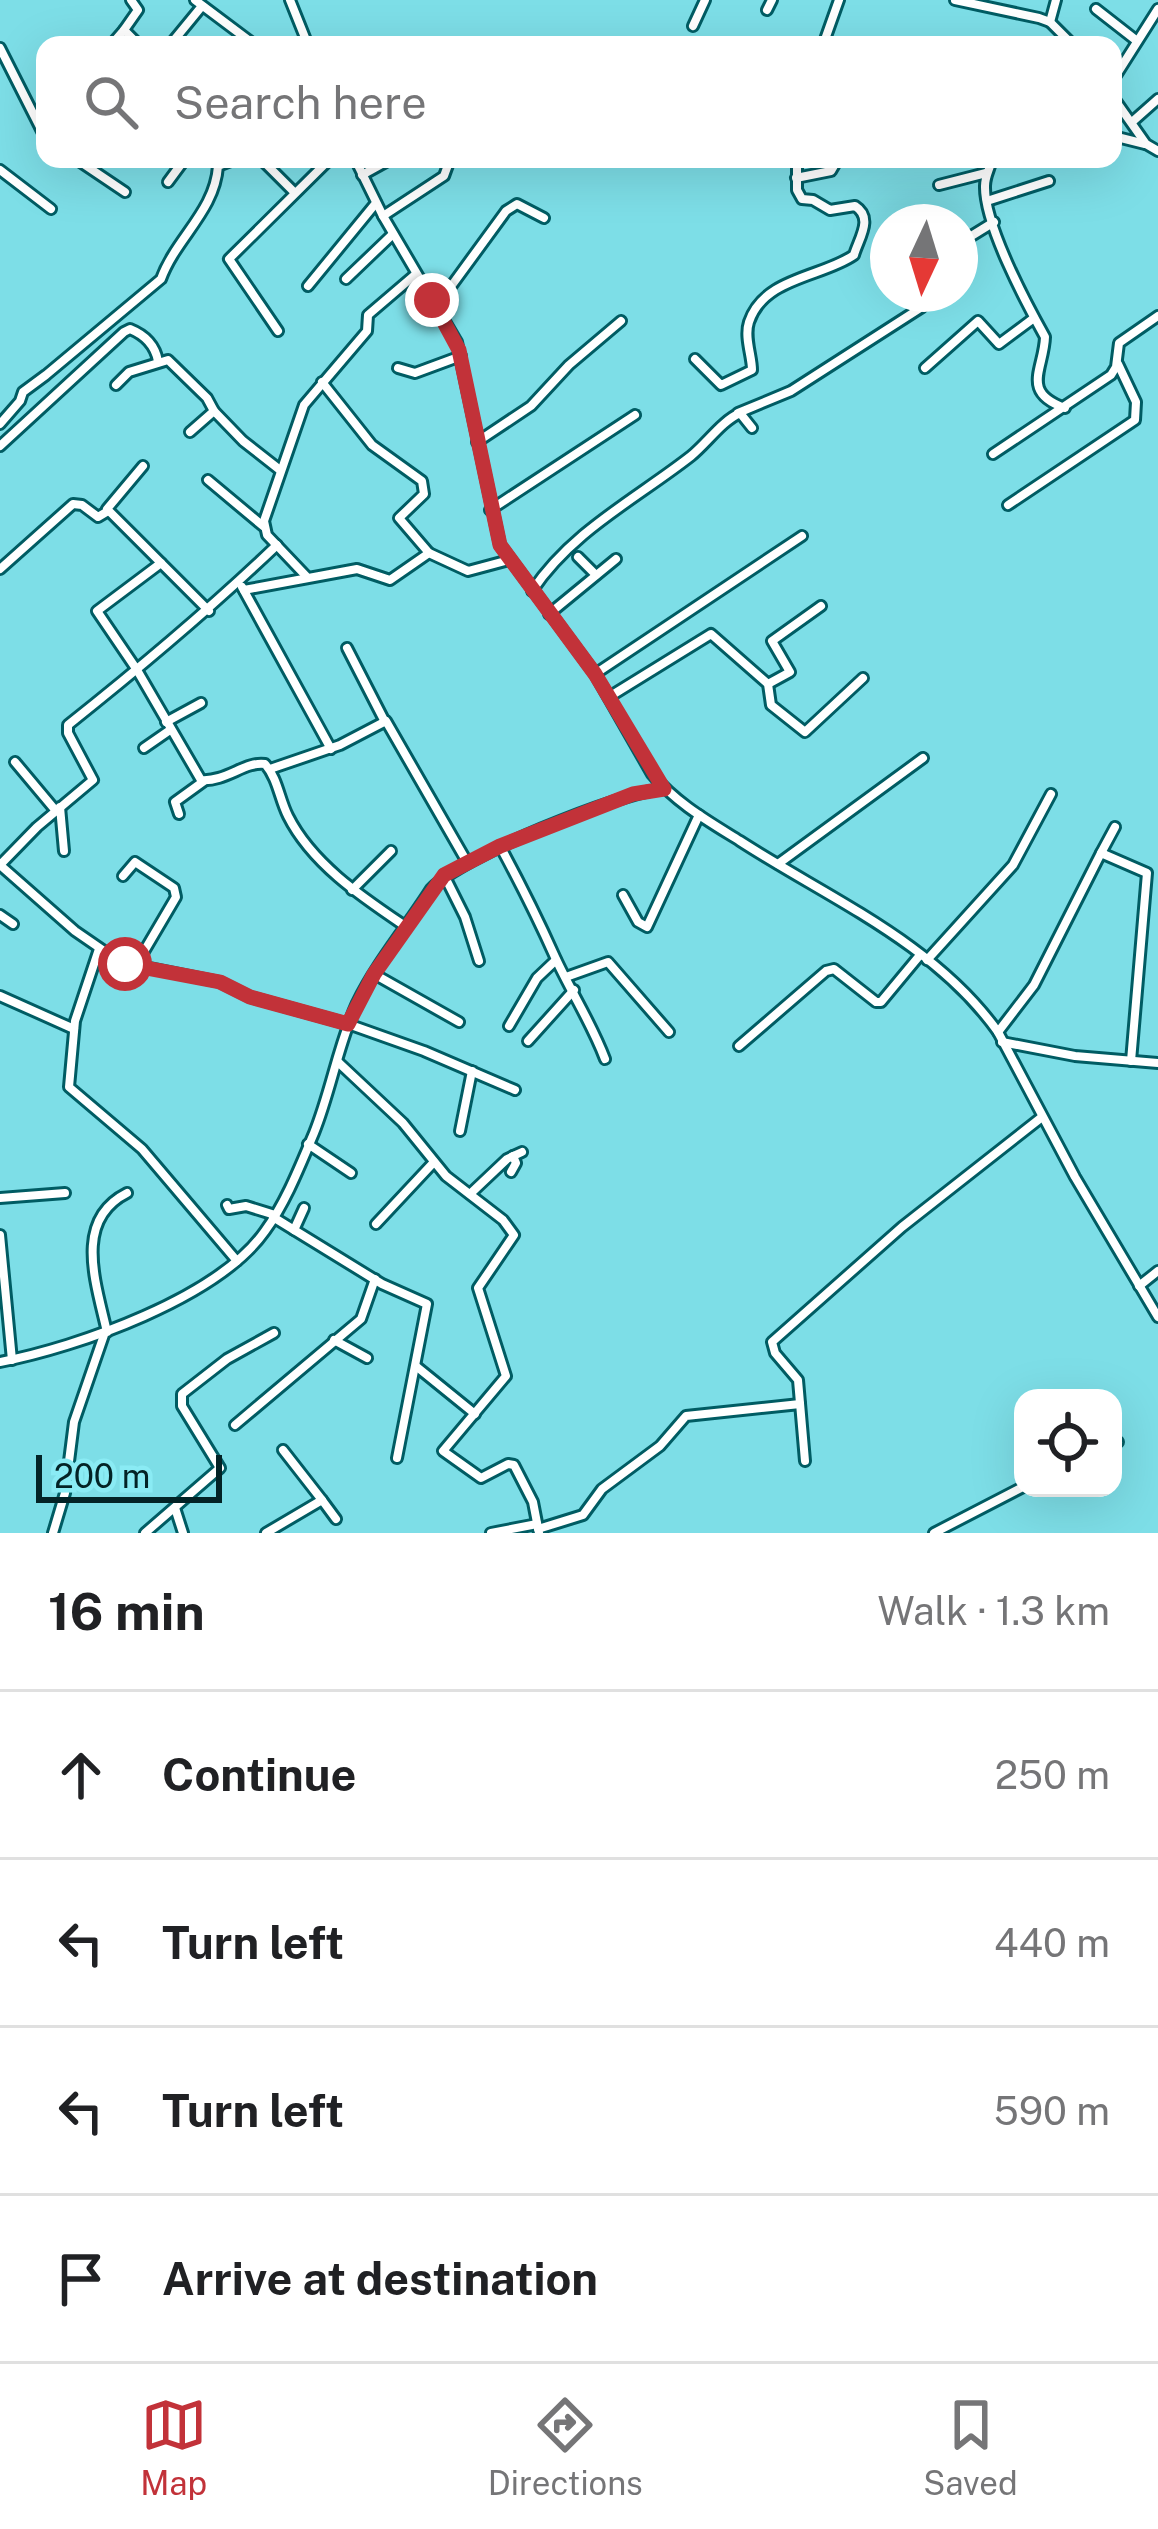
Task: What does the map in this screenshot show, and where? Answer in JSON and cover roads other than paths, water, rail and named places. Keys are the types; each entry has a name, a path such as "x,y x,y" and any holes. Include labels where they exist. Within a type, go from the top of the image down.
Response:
{"street":[{"path":"119,36 138,10 131,0"},
{"path":"290,0 304,36"},
{"path":"693,26 705,0"},
{"path":"767,10 772,0"},
{"path":"826,36 839,0"},
{"path":"955,0 1050,22 1064,36"},
{"path":"1050,22 1056,0"},
{"path":"176,36 198,3 243,36"},
{"path":"1096,9 1137,41"},
{"path":"1122,65 1158,9"},
{"path":"124,30 130,36"},
{"path":"0,48 36,119"},
{"path":"1132,122 1158,99"},
{"path":"1122,109 1146,144"},
{"path":"1122,138 1158,151"},
{"path":"89,168 125,192"},
{"path":"168,182 178,168"},
{"path":"0,424 33,382 161,279 169,257 209,200 217,168"},
{"path":"270,168 294,192"},
{"path":"278,331 229,259 320,168"},
{"path":"359,168 460,356 500,545 595,674 640,755 664,789 699,815 924,957 999,1037 1158,1317"},
{"path":"362,175 375,168"},
{"path":"383,215 444,176 447,168"},
{"path":"695,359 721,385 752,370 751,317 789,281 854,255 866,221 861,208 830,210 802,199 797,168"},
{"path":"796,178 833,168"},
{"path":"989,168 987,201 1045,338 1035,374 1052,416"},
{"path":"0,170 51,208"},
{"path":"939,185 987,172"},
{"path":"987,201 1048,181"},
{"path":"308,286 376,202"},
{"path":"436,307 506,211 518,204 544,218"},
{"path":"978,232 994,222"},
{"path":"346,279 393,234"},
{"path":"264,527 304,405 368,332 368,314 416,274"},
{"path":"532,591 567,549 696,452 739,413 791,391 914,312"},
{"path":"993,454 1111,375 1119,343 1158,316"},
{"path":"926,368 978,321 999,344 1034,317"},
{"path":"477,442 531,406 569,365 621,321"},
{"path":"0,446 124,332 130,329 142,334 156,350 158,361"},
{"path":"398,368 415,373 460,356"},
{"path":"116,385 129,372 158,361 178,366 242,441 280,470"},
{"path":"1008,505 1136,420 1136,402 1117,363"},
{"path":"322,382 372,445 422,481 424,494 399,518 429,553 468,571 509,560"},
{"path":"1046,399 1065,408"},
{"path":"190,432 214,411"},
{"path":"739,413 752,428"},
{"path":"490,510 635,415"},
{"path":"142,466 107,505 108,511 208,611"},
{"path":"208,480 264,527 306,576"},
{"path":"0,569 73,504 98,517 108,511"},
{"path":"595,674 802,536"},
{"path":"278,545 242,586 68,725 93,778 1,864 43,904 120,962 220,982 250,997 348,1024 515,1090"},
{"path":"242,586 358,569 390,580 429,553"},
{"path":"578,557 596,575"},
{"path":"549,614 616,559"},
{"path":"161,563 97,611 205,781"},
{"path":"242,586 331,749"},
{"path":"768,684 790,672 772,641 821,606"},
{"path":"609,697 711,634 768,684 771,705 805,732 863,678"},
{"path":"347,648 467,862"},
{"path":"144,748 201,703"},
{"path":"270,769 331,749 384,721"},
{"path":"778,864 923,758"},
{"path":"15,762 58,809 64,850"},
{"path":"178,814 176,802 205,781 259,762 270,769 288,816 352,890 404,926"},
{"path":"0,1362 106,1333 172,1301 237,1261 274,1216 308,1144 348,1024 374,974 444,875 500,846 633,794 664,789"},
{"path":"739,1046 826,971 837,971 881,1002 1012,866 1051,794"},
{"path":"622,895 638,922 647,927 699,815"},
{"path":"999,1037 1034,985 1114,827"},
{"path":"500,846 605,1058"},
{"path":"352,890 391,850"},
{"path":"1101,854 1144,870 1146,882 1131,1061"},
{"path":"123,876 135,862 174,888 176,897 136,965"},
{"path":"444,875 465,917 479,961"},
{"path":"1146,882 1158,883"},
{"path":"0,915 14,924"},
{"path":"99,949 74,1029 69,1087 142,1149 237,1261"},
{"path":"509,1026 537,978 556,960"},
{"path":"566,977 610,963 668,1032"},
{"path":"374,974 459,1022"},
{"path":"528,1041 574,990"},
{"path":"0,996 74,1029"},
{"path":"999,1037 1158,1063"},
{"path":"338,1062 403,1123 434,1162 503,1220 514,1235 478,1288 506,1376 443,1451 481,1478 514,1465 533,1502 538,1528"},
{"path":"460,1131 472,1071"},
{"path":"806,1461 796,1375 775,1353 773,1340 902,1227 1042,1117"},
{"path":"308,1144 352,1173"},
{"path":"470,1193 518,1154 511,1172"},
{"path":"376,1224 434,1162"},
{"path":"0,1198 65,1192"},
{"path":"53,1533 65,1492 74,1422 106,1333 94,1271 93,1230 104,1207 128,1193"},
{"path":"227,1205 230,1210 246,1207 274,1216 375,1279 427,1304 398,1458"},
{"path":"294,1229 304,1208"},
{"path":"0,1235 12,1360"},
{"path":"1139,1286 1158,1271"},
{"path":"235,1425 365,1312 375,1279"},
{"path":"145,1533 220,1468 182,1406 182,1394 274,1333"},
{"path":"334,1340 367,1358"},
{"path":"417,1366 475,1414"},
{"path":"491,1533 538,1528 583,1515 602,1489 660,1446 686,1416 800,1404"},
{"path":"283,1450 336,1519"},
{"path":"934,1533 1014,1492"},
{"path":"266,1533 322,1500"},
{"path":"176,1508 183,1533"}]}
